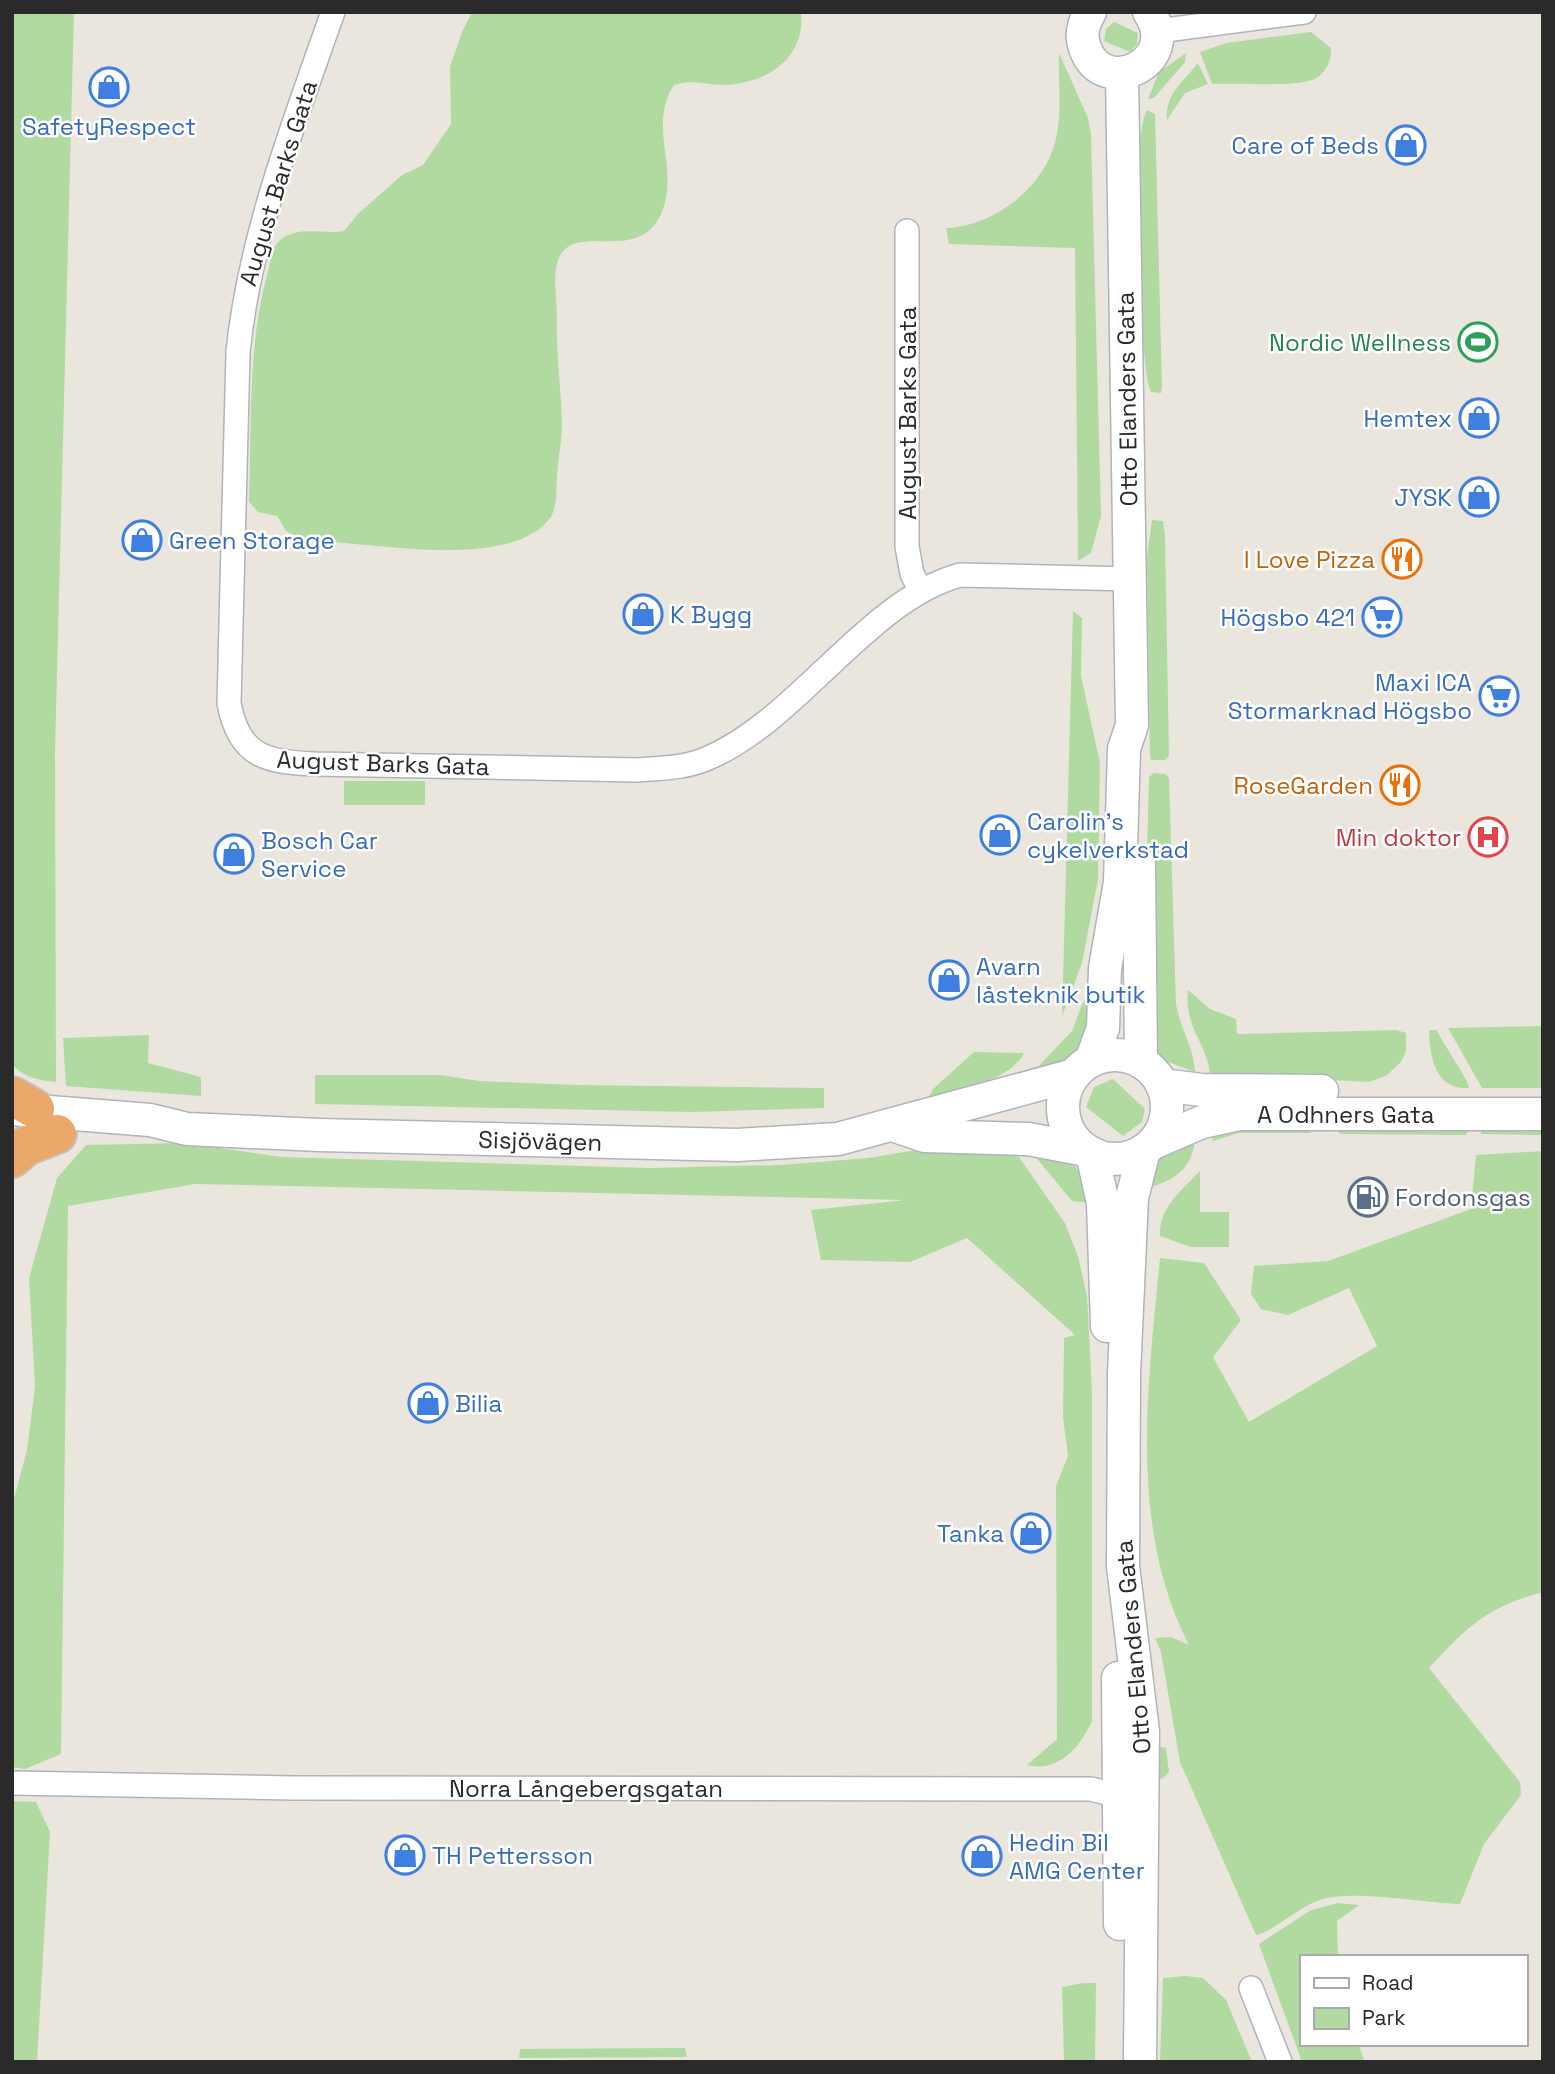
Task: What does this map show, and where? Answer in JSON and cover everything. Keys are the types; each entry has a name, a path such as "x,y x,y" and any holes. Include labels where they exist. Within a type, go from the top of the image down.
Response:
{"highway":[{"path":"12,1158 26,1146 26,1116"}],"street":[{"name":"August Barks Gata","path":"332,12 257,240 243,301 236,397 229,703 233,726 244,743 262,757 283,763 638,770 677,767 704,760 743,740 887,616 922,591 960,576 1130,579"},
{"path":"1090,12 1083,26 1082,40 1087,54 1096,65 1108,71 1122,73 1132,71 1149,60 1154,51 1153,22 1304,12"},
{"name":"Otto Elanders Gata","path":"1120,2062 1118,1687 1107,1567 1107,1246 1103,1203 1089,1152 1069,1132 1064,1115 1064,1099 1104,1028 1105,968 1120,882 1124,749 1132,725 1122,73"},
{"name":"August Barks Gata","path":"908,231 907,546 912,574 922,591"},
{"name":"Otto Elanders Gata","path":"1132,725 1144,750 1138,912 1141,1062"},
{"path":"1082,1068 1112,1055 1141,1062 1154,1072 1162,1085"},
{"name":"Sisjövägen","path":"26,1116 150,1120 187,1129 737,1145 838,1139 1082,1068"},
{"name":"Otto Elanders Gata","path":"1140,2062 1143,1732 1122,1566 1124,1374 1132,1198 1148,1147 1166,1116 1162,1085"},
{"name":"A Odhners Gata","path":"1162,1085 1202,1090 1543,1094"},
{"name":"A Odhners Gata","path":"1148,1147 1202,1122 1239,1114 1543,1114"},
{"path":"892,1125 925,1136 1028,1139 1118,1159 1148,1147"},
{"name":"Norra Långebergsgatan","path":"12,1783 293,1788 979,1787 1091,1789 1119,1796"},
{"path":"1119,1796 1132,1805 1143,1827"},
{"path":"1251,1989 1280,2062"}],"green space":[{"path":"12,12 74,12 55,752 56,1082 32,1078 12,1064"},
{"path":"472,12 801,12 801,29 790,55 768,74 739,84 687,82 674,85 666,101 663,117 668,185 659,218 648,232 634,239 574,244 563,251 557,264 555,284 562,430 555,503 550,518 537,531 519,540 474,549 406,549 296,536 287,532 277,516 258,512 249,502 254,357 261,300 272,252 282,239 298,232 344,231 358,214 402,175 423,165 451,124 450,67"},
{"path":"1114,22 1138,33 1137,44 1130,52 1104,41 1106,29"},
{"path":"1311,32 1331,48 1330,58 1321,75 1303,82 1212,84 1200,52 1226,43"},
{"path":"1059,53 1088,118 1091,135 1101,516 1091,553 1078,561 1075,248 949,244 946,228 983,220 1001,211 1031,186 1043,170 1052,153 1057,134 1060,104"},
{"path":"1186,53 1185,62 1154,98 1148,99 1159,72"},
{"path":"1198,63 1208,84 1185,93 1167,120 1172,96"},
{"path":"1147,110 1155,114 1161,393 1151,392 1148,383 1139,287 1138,160"},
{"path":"1152,520 1163,521 1165,536 1169,756 1165,760 1151,760 1150,757 1147,556"},
{"path":"1073,611 1082,618 1081,676 1100,763 1098,879 1082,963 1062,1016"},
{"path":"1154,773 1166,774 1169,778 1176,1004 1195,1072 1163,1060 1153,1044 1145,933 1149,777"},
{"path":"344,781 425,781 425,805 344,805"},
{"path":"1090,984 1090,1017 1082,1042 1075,1052 1064,1060 1033,1072 1072,1031"},
{"path":"1188,990 1210,1009 1236,1019 1237,1034 1397,1030 1406,1033 1406,1051 1401,1062 1387,1075 1370,1082 1210,1074 1205,1053 1189,1015"},
{"path":"1543,1026 1543,1088 1482,1088 1448,1028"},
{"path":"1429,1030 1437,1030 1469,1088 1449,1084 1442,1078 1433,1061"},
{"path":"149,1035 148,1063 201,1077 201,1096 66,1086 63,1038"},
{"path":"974,1052 1024,1053 1017,1063 995,1078 929,1097 933,1089"},
{"path":"315,1075 441,1075 479,1081 576,1085 824,1088 824,1108 693,1112 315,1104"},
{"path":"1113,1079 1145,1109 1142,1122 1123,1136 1086,1107 1094,1087"},
{"path":"1543,1122 1543,1135 1481,1134 1481,1126"},
{"path":"1218,1125 1306,1127 1312,1133 1239,1133 1213,1141 1210,1133"},
{"path":"1332,1127 1469,1127 1466,1135 1341,1134"},
{"path":"1196,1133 1192,1154 1182,1170 1167,1181 1147,1188 1158,1157"},
{"path":"185,1143 281,1157 650,1168 780,1165 868,1158 928,1148 1014,1150 1065,1223 1078,1256 1087,1296 1092,1391 1092,1721 1081,1740 1067,1756 1058,1761 1049,1765 1027,1765 1057,1739 1056,1486 1068,1456 1063,1417 1064,1338 1075,1335 967,1238 910,1262 821,1260 811,1210 905,1200 195,1184 68,1206 61,1754 25,1769 12,1767 12,1506 27,1450 35,1386 29,1278 57,1178 86,1145"},
{"path":"1543,1151 1543,1592 1507,1604 1479,1620 1429,1668 1520,1782 1521,1795 1484,1844 1460,1904 1372,1896 1323,1899 1256,1935 1180,1762 1161,1652 1155,1638 1171,1637 1189,1645 1170,1600 1157,1553 1150,1504 1148,1405 1160,1258 1204,1263 1241,1320 1213,1357 1249,1422 1377,1346 1349,1288 1288,1315 1261,1309 1251,1294 1254,1266 1328,1261 1471,1209 1476,1155"},
{"path":"1034,1155 1071,1161 1083,1177 1088,1203 1072,1201"},
{"path":"1200,1171 1200,1212 1229,1212 1229,1247 1191,1247 1160,1236 1160,1226 1167,1208"},
{"path":"1156,1746 1166,1748 1169,1772 1162,1779 1156,1778"},
{"path":"12,1801 36,1802 50,1832 37,2062 12,2062"},
{"path":"1338,1903 1359,1905 1337,1921 1338,1955 1300,1955 1300,2046 1359,2046 1365,2062 1302,2062 1259,1944 1311,1910"},
{"path":"1163,1978 1203,1978 1226,2000 1252,2062 1160,2062"},
{"path":"1096,1983 1095,2062 1064,2062 1062,1987"},
{"path":"685,2048 687,2057 519,2058 520,2049"}],"place":[{"name":"SafetyRespect","path":"109,87"},
{"name":"Care of Beds","path":"1406,145"},
{"name":"Nordic Wellness","path":"1478,342"},
{"name":"Hemtex","path":"1479,418"},
{"name":"JYSK","path":"1479,497"},
{"name":"Green Storage","path":"142,540"},
{"name":"I Love Pizza","path":"1402,559"},
{"name":"K Bygg","path":"643,614"},
{"name":"Högsbo 421","path":"1382,617"},
{"name":"Maxi ICA Stormarknad Högsbo","path":"1499,696"},
{"name":"RoseGarden","path":"1400,785"},
{"name":"Carolin's cykelverkstad","path":"1000,835"},
{"name":"Min doktor","path":"1488,837"},
{"name":"Bosch Car Service","path":"234,854"},
{"name":"Avarn låsteknik butik","path":"949,980"},
{"name":"Fordonsgas","path":"1368,1197"},
{"name":"Bilia","path":"428,1403"},
{"name":"Tanka","path":"1031,1533"},
{"name":"TH Pettersson","path":"405,1855"},
{"name":"Hedin Bil AMG Center","path":"982,1856"}]}
